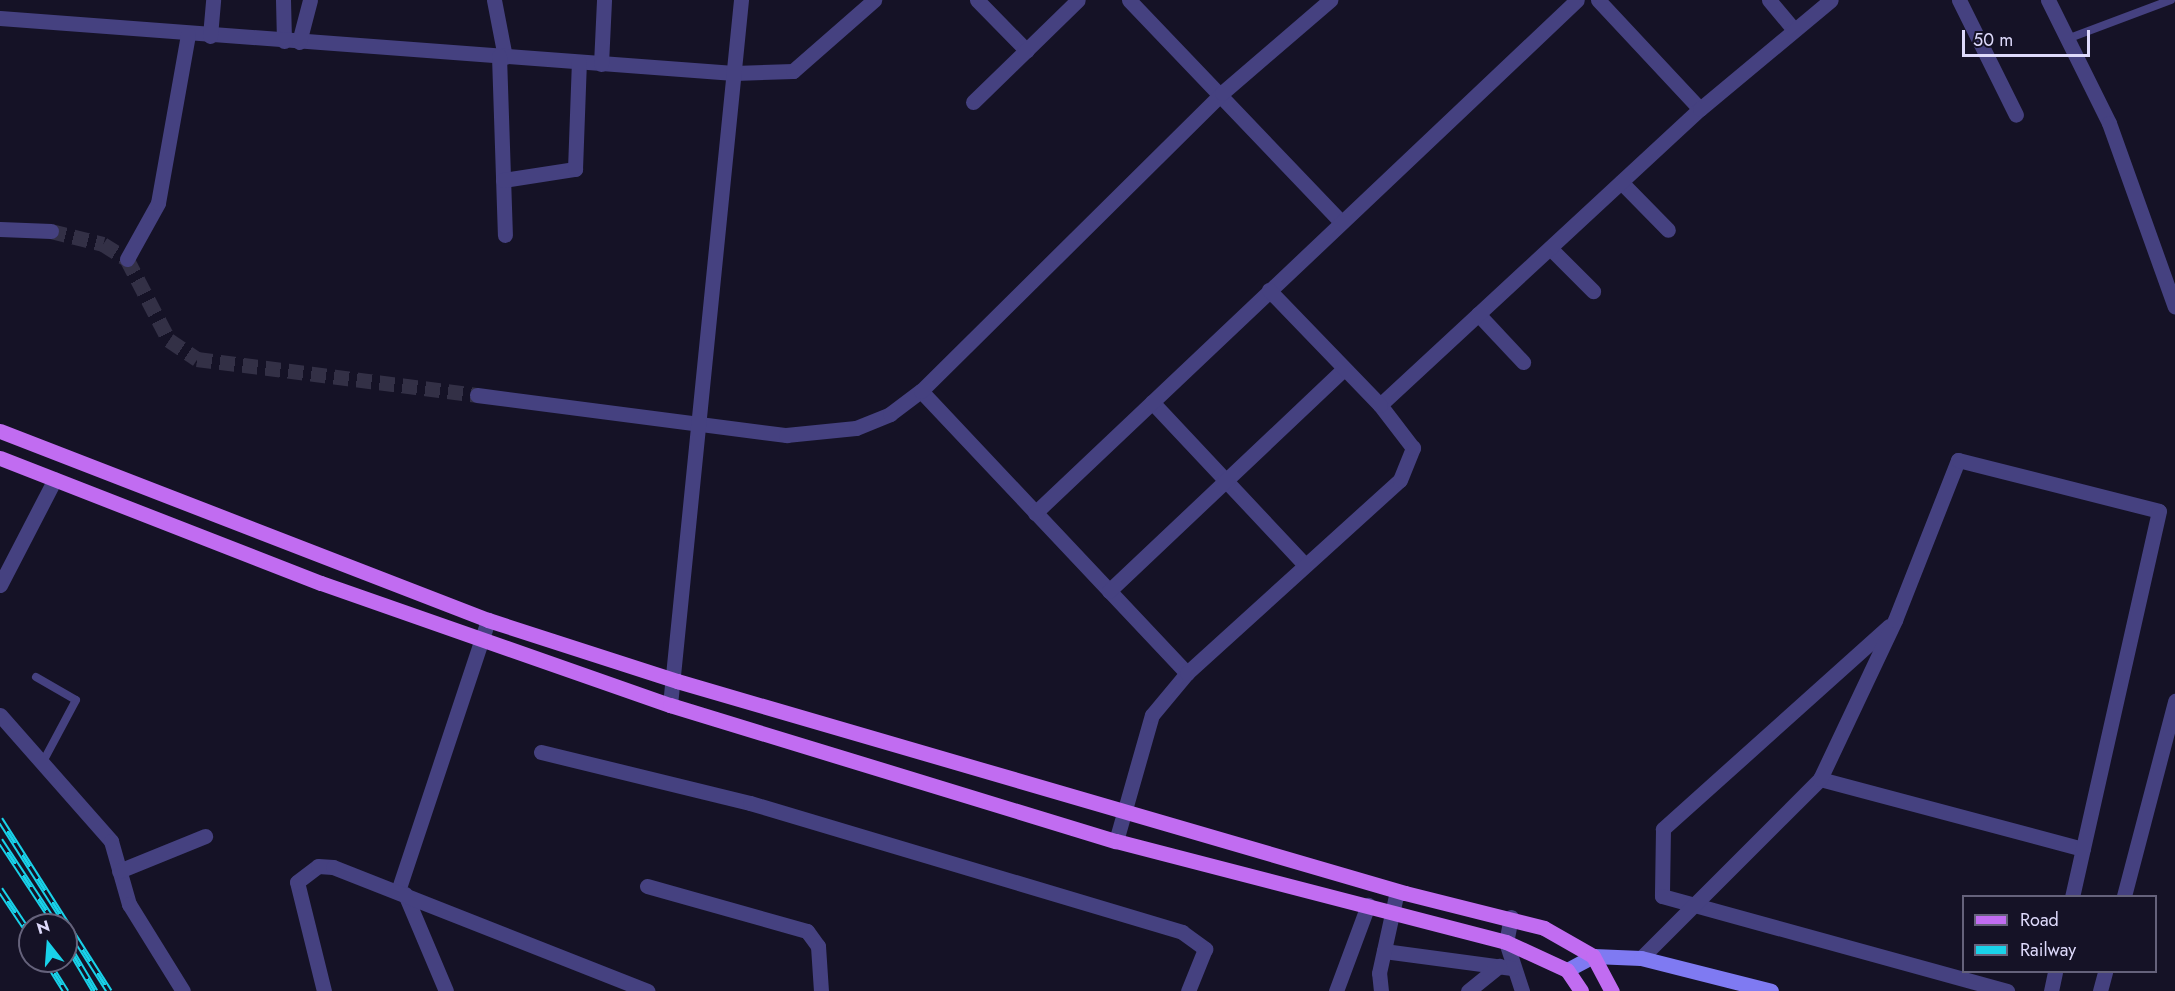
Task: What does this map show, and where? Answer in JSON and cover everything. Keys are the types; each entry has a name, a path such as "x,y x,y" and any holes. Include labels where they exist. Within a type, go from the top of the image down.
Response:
{"main road":[{"path":"0,431 488,620 676,681 1397,891 1511,917 1544,928 1593,956 1612,991"},
{"path":"0,458 481,640 670,705 1116,841 1506,942 1567,970 1581,991"}],"street":[{"path":"210,36 213,0"},
{"path":"283,0 291,42"},
{"path":"291,42 309,0"},
{"path":"494,0 502,56 506,235"},
{"path":"601,64 604,0"},
{"path":"670,705 676,681 741,0"},
{"path":"0,18 188,35 734,73 793,71 874,0"},
{"path":"977,0 1027,51"},
{"path":"973,102 1078,0"},
{"path":"1130,0 1222,93 1341,222"},
{"path":"477,395 786,435 856,428 890,414 921,391 1222,93 1330,0"},
{"path":"1035,513 1577,0"},
{"path":"1598,0 1700,109"},
{"path":"1768,0 1793,29"},
{"path":"1380,405 1700,109 1793,29 1831,0"},
{"path":"1959,0 2016,115"},
{"path":"2048,0 2109,123 2175,307"},
{"path":"127,259 158,203 188,35"},
{"path":"503,180 575,169 579,62"},
{"path":"1621,182 1668,230"},
{"path":"0,229 51,231"},
{"path":"1550,248 1593,291"},
{"path":"1116,841 1152,715 1187,673 1304,564 1400,480 1413,448 1380,405 1269,290"},
{"path":"1478,314 1523,362"},
{"path":"1109,591 1344,369"},
{"path":"921,391 1187,673"},
{"path":"1152,402 1304,564"},
{"path":"1641,958 1820,779 1895,620 1958,460 2159,511 2072,895"},
{"path":"0,585 55,479"},
{"path":"446,991 402,893 488,620"},
{"path":"1895,620 1663,829 1662,896 1696,902 2007,991"},
{"path":"2125,895 2175,701"},
{"path":"0,715 44,760 111,841 129,904 183,991"},
{"path":"540,752 750,803 1182,932 1205,949 1188,991"},
{"path":"1820,779 2083,849"},
{"path":"119,871 205,836"},
{"path":"324,991 297,882 318,866 333,867 402,893 647,991"},
{"path":"647,886 807,931 818,946 821,991"},
{"path":"1381,991 1384,951 1397,891"},
{"path":"1336,991 1368,905"},
{"path":"1511,917 1506,942 1505,967 1522,991"},
{"path":"1384,951 1505,967"},
{"path":"1567,970 1593,956 1641,958 1752,989 1771,991"},
{"path":"1467,991 1505,967"},
{"path":"2051,991 2055,973"},
{"path":"2100,991 2105,973"}],"lane":[{"path":"2067,39 2171,0"},
{"path":"36,677 76,700 44,760"}],"tunnel":[{"path":"51,231 103,244 127,259 169,340 197,359 477,395"}],"railway":[{"path":"0,819 109,991"},
{"path":"0,840 48,913"},
{"path":"0,889 18,916"},
{"path":"78,962 95,991"},
{"path":"55,973 66,991"}]}
